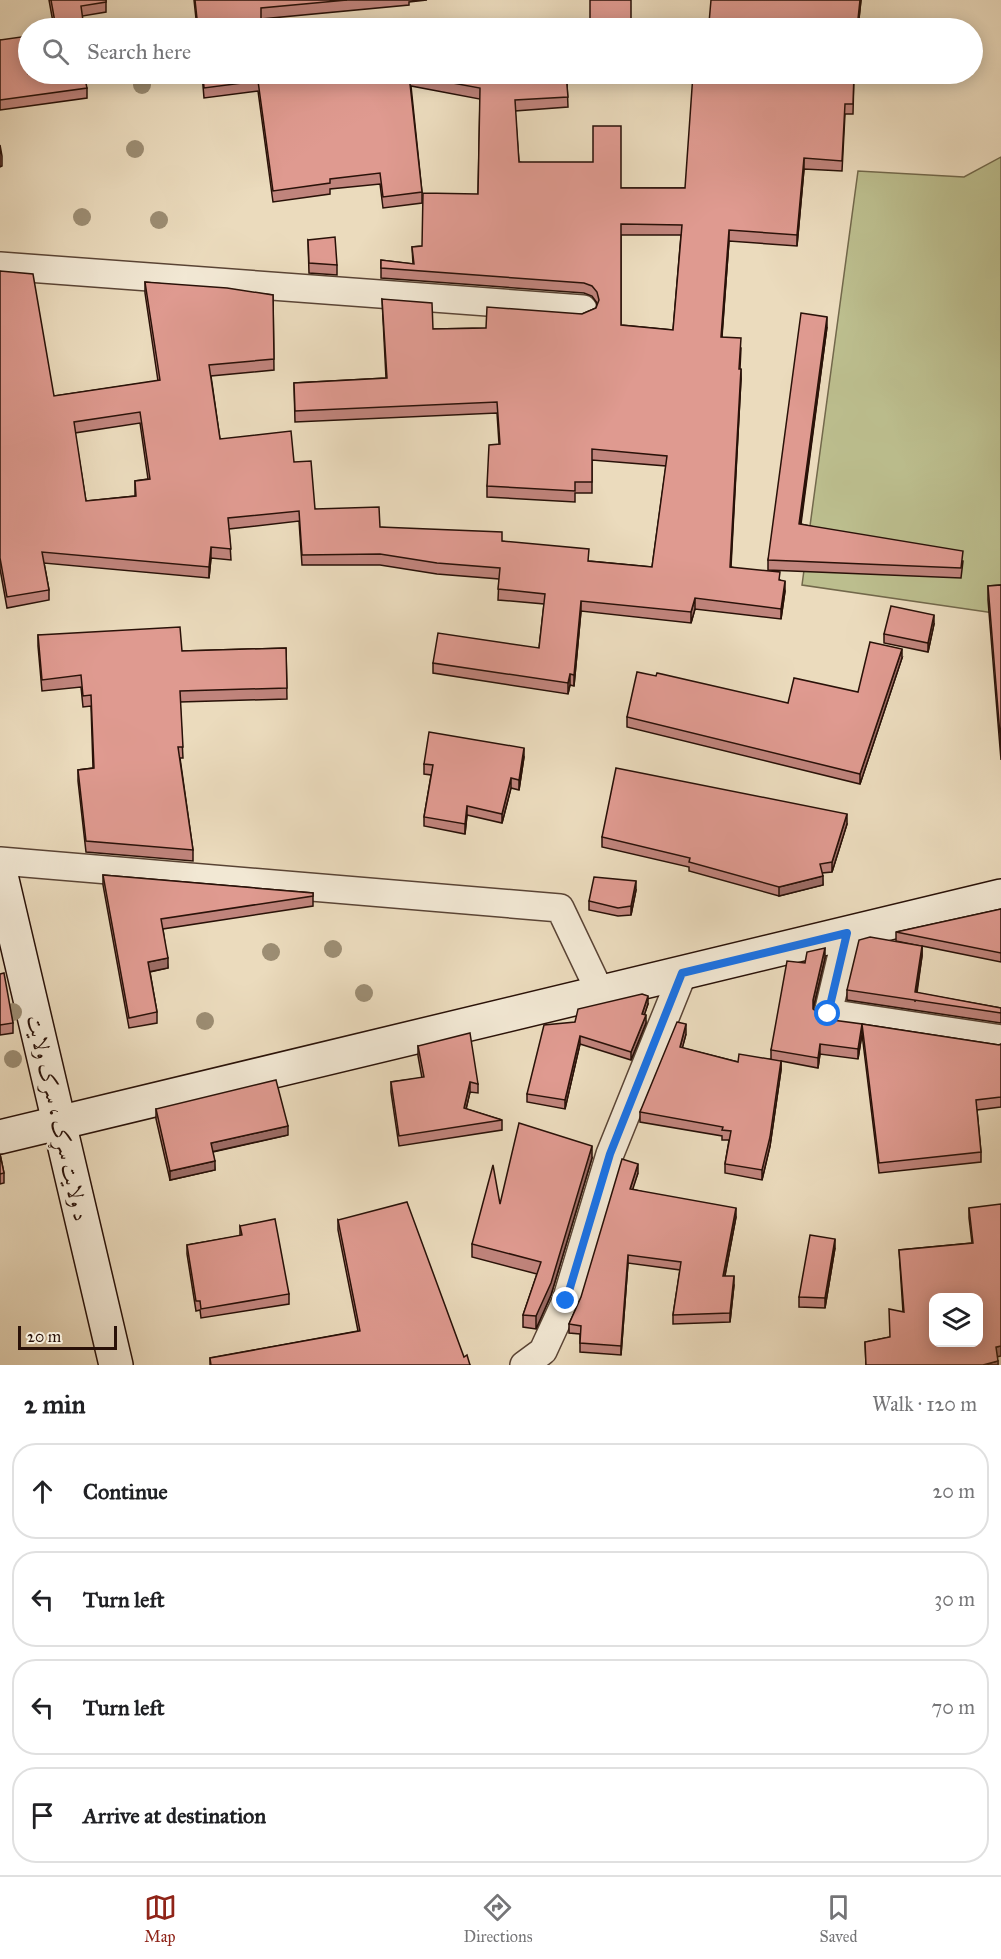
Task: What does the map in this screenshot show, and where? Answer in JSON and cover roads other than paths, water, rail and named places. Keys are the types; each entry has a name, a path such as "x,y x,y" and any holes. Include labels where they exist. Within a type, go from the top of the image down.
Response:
{"street":[{"path":"0,266 583,309"},
{"path":"0,861 560,908 600,992"},
{"name":"د ولایت سړک ، سرک ولایت","path":"0,871 116,1365"},
{"path":"0,1137 1001,896"},
{"path":"847,933 828,1014 1001,1040"},
{"path":"524,1365 543,1351 566,1301 610,1154 682,973"}]}
